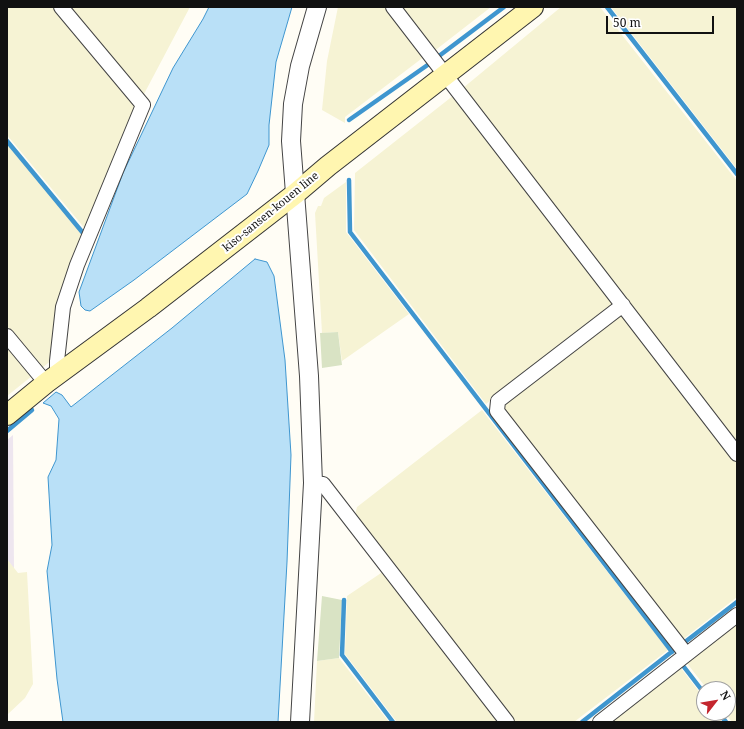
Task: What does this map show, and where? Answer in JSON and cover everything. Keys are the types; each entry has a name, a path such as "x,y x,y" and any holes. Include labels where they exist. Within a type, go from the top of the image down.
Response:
{"main road":[{"name":"kiso-sansen-kouen line","path":"7,415 51,379 148,308 295,194 328,166 533,7"}],"street":[{"path":"7,336 51,379 57,361 63,307 77,265 143,105 61,7"},
{"path":"300,722 313,483 309,376 291,141 293,104 300,66 317,7"},
{"path":"393,7 737,454"},
{"path":"623,305 498,401 497,411 686,654"},
{"path":"313,483 324,484 507,722"},
{"path":"600,722 737,615"}],"shaded area":[{"path":"7,7 55,7 136,103 137,111 86,230 7,135"},
{"path":"67,7 190,7 144,94 140,94"},
{"path":"338,7 386,7 425,56 345,117 345,123 322,110 327,61"},
{"path":"398,7 491,7 433,52"},
{"path":"561,7 600,7 737,181 737,446 463,88"},
{"path":"611,7 737,7 737,169"},
{"path":"454,95 614,302 613,306 486,404 354,230 355,173"},
{"path":"7,143 85,236 53,359 42,368 7,326"},
{"path":"346,182 346,232 409,314 342,361 338,332 322,333 315,213 318,206 321,206 324,198"},
{"path":"622,312 737,462 737,597 682,640 503,409 504,401"},
{"path":"7,346 32,376 7,396"},
{"path":"482,410 668,650 574,722 513,722 355,515 357,507"},
{"path":"13,435 14,569 7,559 7,440"},
{"path":"7,559 18,573 27,572 33,684 25,698 7,715"},
{"path":"384,571 501,722 397,722 345,654 347,596"},
{"path":"737,623 737,722 731,721 736,721 736,681 701,681 686,662"},
{"path":"339,658 389,722 314,722 317,661"},
{"path":"680,667 696,688 696,721 722,722 608,722"}],"green space":[{"path":"338,332 342,365 322,368 320,333"},
{"path":"322,596 342,600 339,658 317,661"}],"water":[{"path":"209,7 292,7 276,62 269,125 269,145 247,194 134,280 90,311 85,310 81,306 79,292 123,173 173,68"},
{"path":"255,259 267,262 274,276 285,360 291,455 287,562 278,722 63,722 57,679 47,571 52,545 48,477 56,460 59,419 51,406 43,403 56,392 62,395 71,407 172,328"}],"waterway":[{"path":"439,56 504,7"},
{"path":"607,7 737,174"},
{"path":"349,120 429,64"},
{"path":"7,141 83,233"},
{"path":"349,180 350,232 672,652"},
{"path":"7,431 32,410"},
{"path":"344,600 342,655 393,722"},
{"path":"685,642 737,602"},
{"path":"582,722 674,650"},
{"path":"684,667 696,683"}]}
